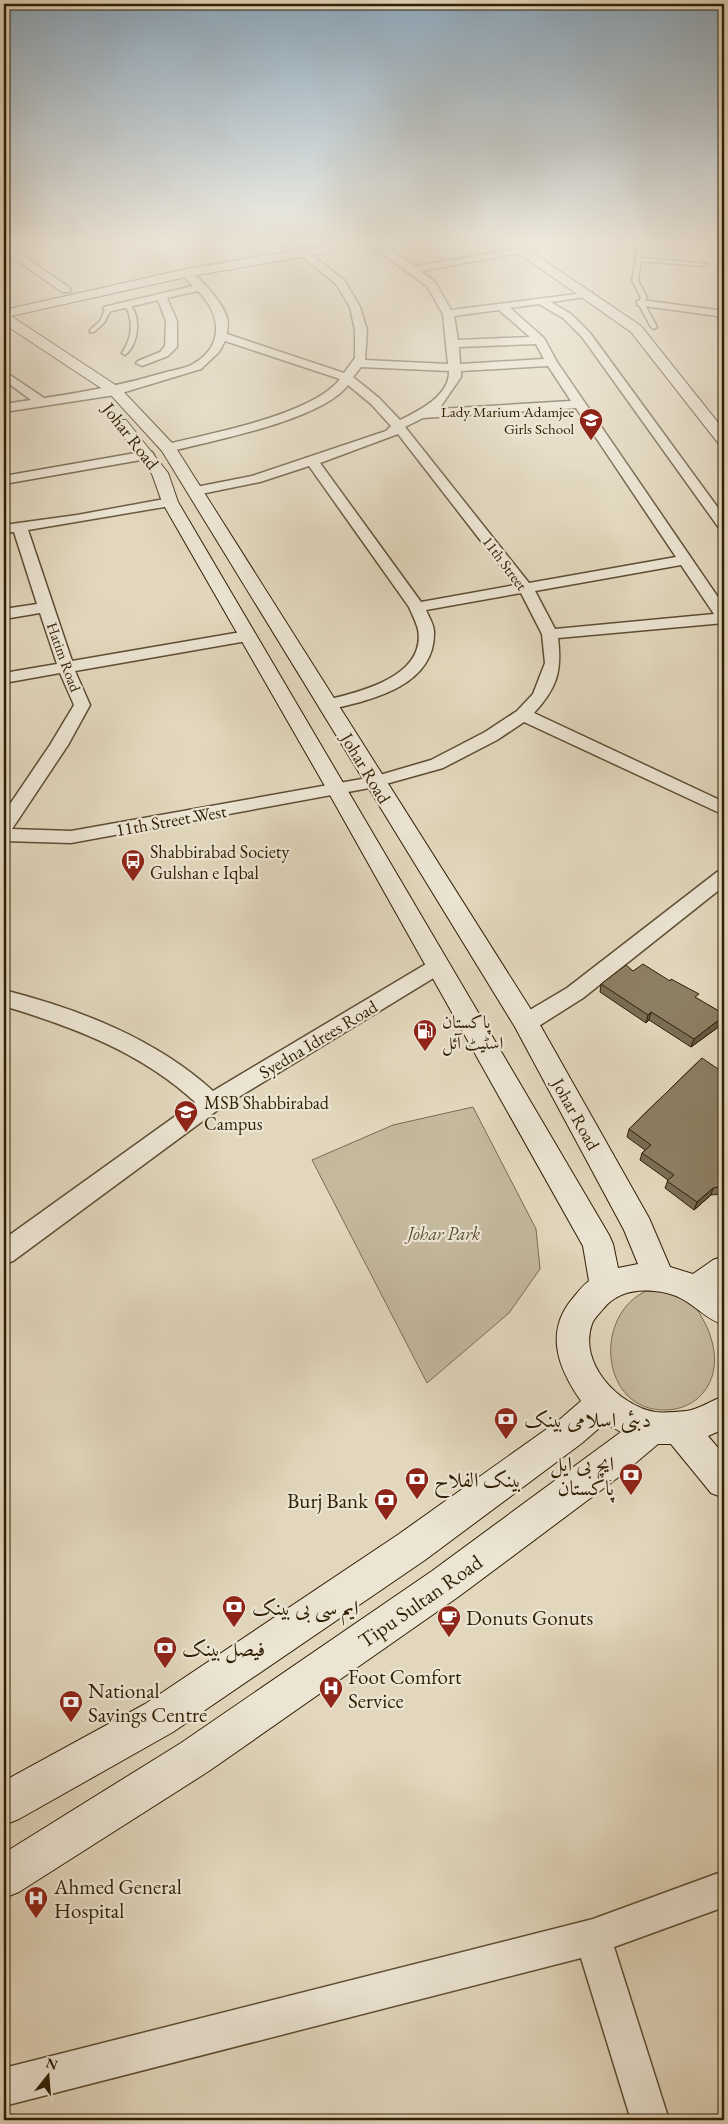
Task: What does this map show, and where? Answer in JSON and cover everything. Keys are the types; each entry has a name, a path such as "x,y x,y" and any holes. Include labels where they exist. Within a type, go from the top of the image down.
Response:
{"street":[{"name":"Johar Road","path":"16,339 106,392 160,473 171,503 250,642 337,788 598,1244 606,1286"},
{"name":"Johar Road","path":"35,339 106,392 168,448 526,1023 638,1227 659,1277"},
{"path":"142,363 164,354 171,348 172,339"},
{"path":"4,408 106,392 166,377 197,367 214,350 219,339"},
{"name":"11th Street","path":"231,339 346,377 375,401 398,426 526,589 550,634 553,663 541,695 523,715 491,736 437,764 375,782 337,788"},
{"path":"168,448 232,432 303,410 337,391 361,358 361,339"},
{"path":"12,528 171,503 312,461 391,434 398,426 438,405 455,377 452,339"},
{"path":"589,339 724,525"},
{"path":"646,339 724,440"},
{"path":"453,344 540,340 551,362 724,618 550,634"},
{"path":"125,353 166,377"},
{"path":"358,363 455,368 551,362"},
{"path":"4,374 42,403"},
{"path":"4,389 19,387"},
{"path":"421,414 579,404"},
{"path":"4,480 147,455"},
{"path":"312,461 418,607 426,630 424,652 406,678 367,695 328,705"},
{"name":"Hatim Road","path":"4,827 59,745 82,705 66,668 46,607 12,528"},
{"path":"418,607 684,560"},
{"path":"4,614 46,607"},
{"path":"4,678 250,642 286,640"},
{"path":"523,715 724,809"},
{"name":"11th Street West","path":"4,835 71,837 337,788"},
{"path":"526,1023 576,992 724,876"},
{"name":"Syedna Idrees Road","path":"4,1254 211,1103 438,966"},
{"path":"4,998 46,1011 131,1045 176,1073 211,1103"},
{"path":"696,1289 724,1269"},
{"path":"724,1311 696,1289 678,1281 659,1277 631,1277 606,1286 589,1299 577,1317 572,1338 575,1361 585,1384 602,1404 625,1419 666,1429 709,1423 724,1412"},
{"path":"4,1804 159,1718 412,1547 570,1432 602,1404"},
{"path":"666,1429 724,1481"},
{"name":"Tipu Sultan Road","path":"4,1876 195,1757 445,1584 608,1464 666,1429"},
{"path":"4,2087 593,1937 724,1889"},
{"path":"593,1937 650,2120"}],"lane":[{"path":"125,353 132,339"}],"green space":[{"name":"Johar Park","path":"473,1107 536,1229 540,1269 509,1313 427,1383 312,1160 393,1125"},
{"path":"666,1288 692,1303 700,1314 711,1338 714,1364 712,1377 706,1389 697,1399 682,1407 666,1410 645,1407 628,1396 617,1381 612,1362 611,1342 616,1322 627,1305 644,1292"}],"building":[{"path":"643,964 670,981 671,979 699,994 695,997 724,1014 724,1016 694,1039 651,1012 648,1015 601,984 626,965 633,971"},
{"path":"702,1058 721,1071 724,1069 724,1186 713,1188 697,1202 667,1181 674,1175 642,1153 651,1145 629,1129"}],"place":[{"name":"Lady Marium Adamjee Girls School","path":"591,441"},
{"name":"Shabbirabad Society Gulshan e Iqbal","path":"133,882"},
{"name":"پاکستان اسٹیٹ آئل","path":"425,1052"},
{"name":"MSB Shabbirabad Campus","path":"186,1133"},
{"name":"دبئی اسلامی بینک","path":"506,1440"},
{"name":"ایچ بی ایل پاکستان","path":"631,1496"},
{"name":"بینک الفلاح","path":"417,1500"},
{"name":"Burj Bank","path":"386,1521"},
{"name":"ایم سی بی بینک","path":"234,1628"},
{"name":"Donuts Gonuts","path":"449,1638"},
{"name":"فیصل بینک","path":"165,1669"},
{"name":"Foot Comfort Service","path":"331,1709"},
{"name":"National Savings Centre","path":"71,1723"},
{"name":"Ahmed General Hospital","path":"36,1919"}]}
